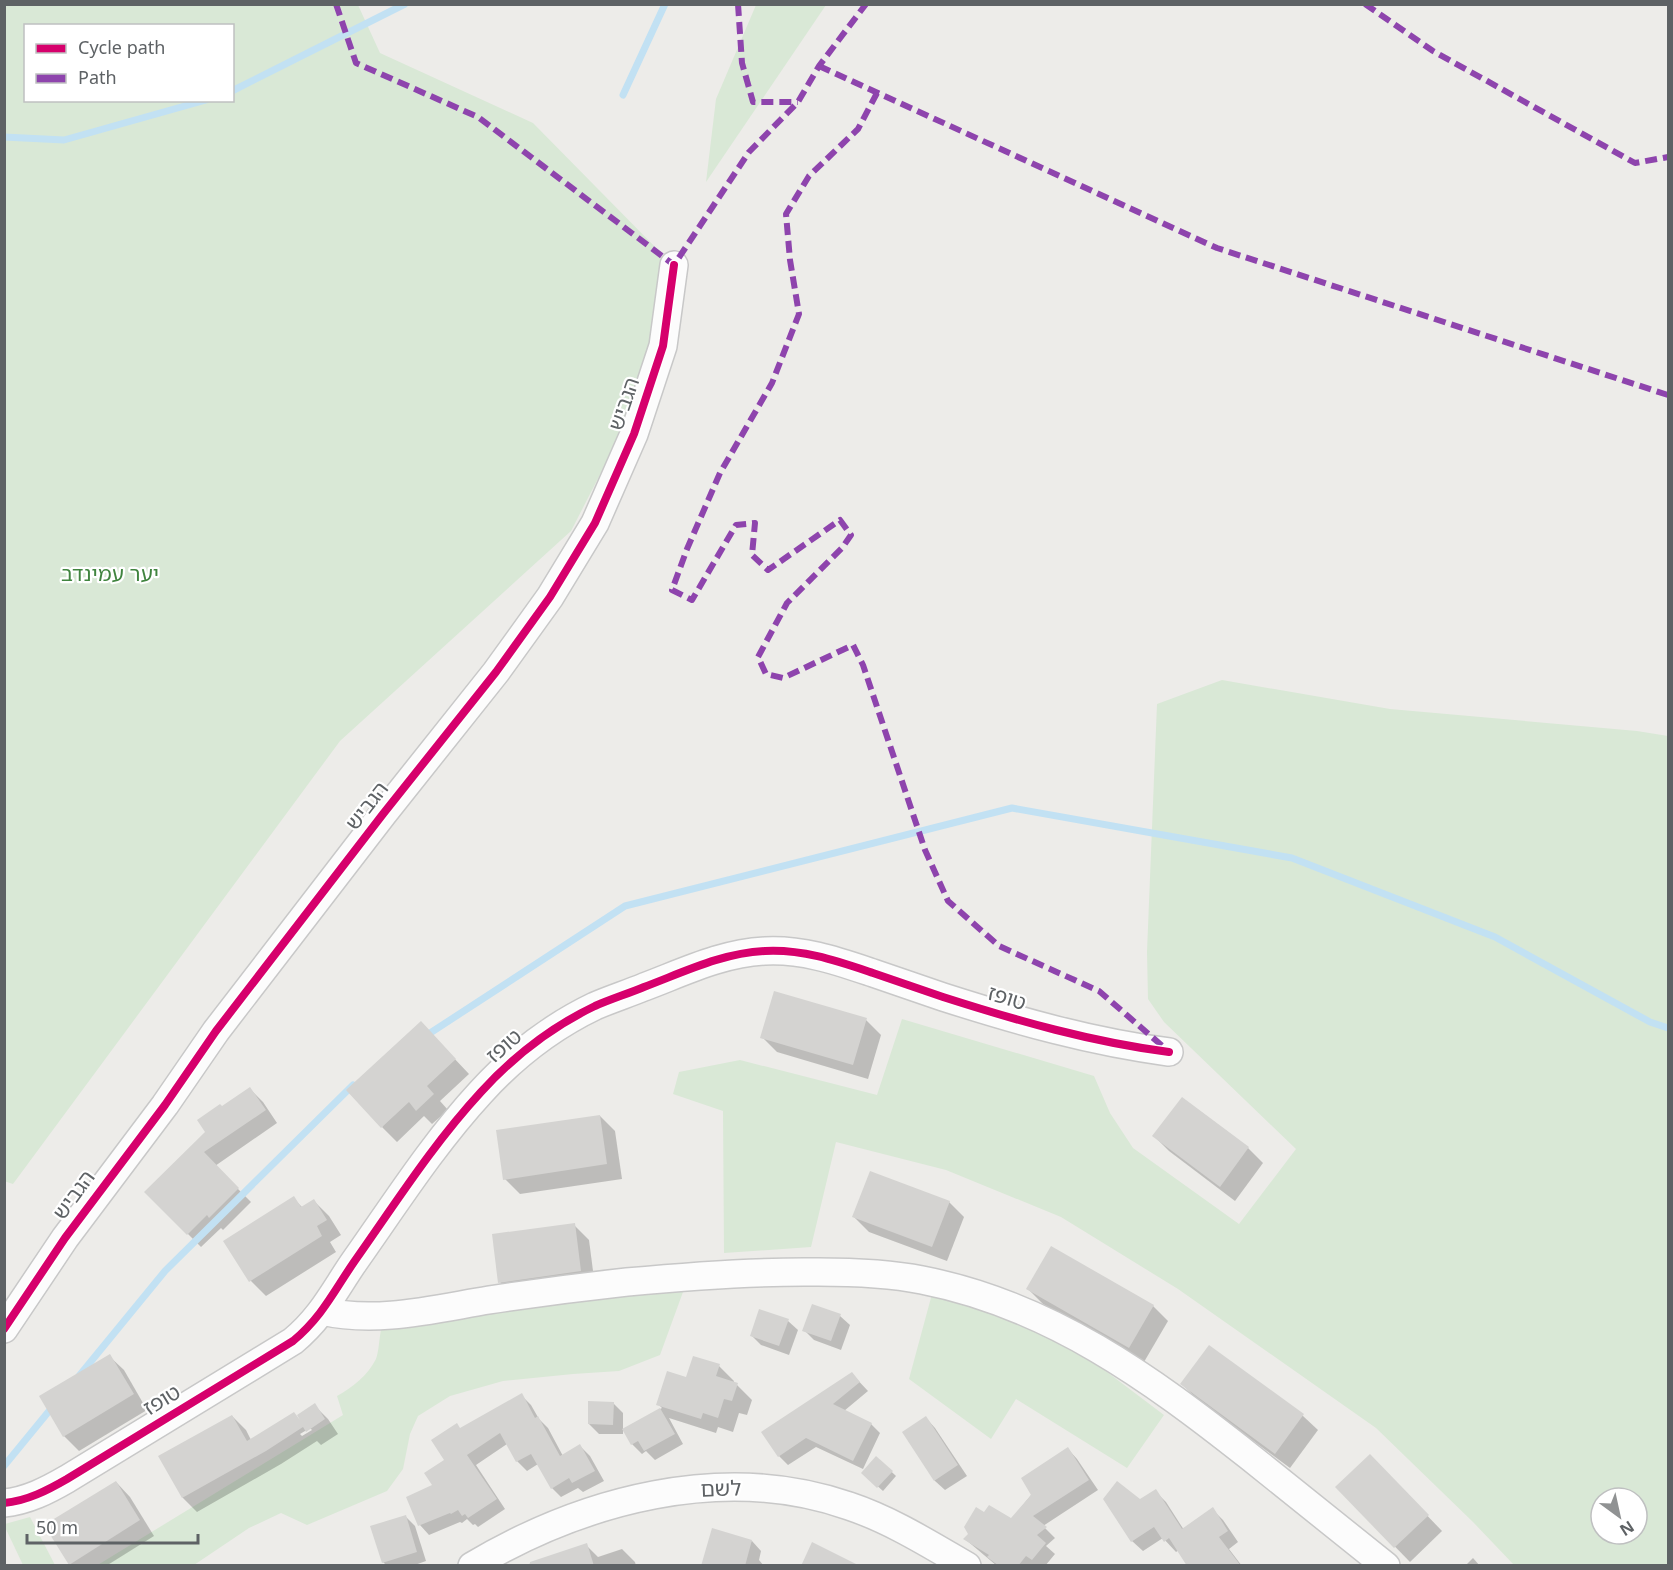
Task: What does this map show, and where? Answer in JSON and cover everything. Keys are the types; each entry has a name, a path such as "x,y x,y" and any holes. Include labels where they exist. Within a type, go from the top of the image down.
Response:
{"street":[{"name":"הגביש","path":"4,1329 64,1238 160,1111 216,1031 496,672 550,597 595,523 634,434 663,346 674,265"},
{"name":"טופז","path":"4,1503 28,1498 67,1479 303,1333 322,1311 436,1145 484,1089 517,1057 554,1029 595,1006 718,958 763,951 805,953 1037,1025 1104,1042 1169,1052"},
{"path":"322,1311 356,1316 395,1315 526,1294 602,1285 675,1277 759,1272 875,1273 965,1290 1046,1321 1084,1340 1153,1383 1386,1566"},
{"name":"לשם","path":"472,1566 534,1533 571,1517 607,1506 674,1492 735,1487 794,1492 849,1506 904,1530 967,1566"}],"green space":[{"name":"יער עמינדב","path":"4,5 358,5 380,53 533,123 661,253 648,359 609,457 571,531 340,741 13,1184 4,1181"},
{"path":"756,5 826,5 706,182 716,99"},
{"path":"1222,680 1390,709 1637,731 1668,736 1668,1565 1514,1565 1376,1428 1178,1289 1061,1217 946,1170 836,1142 811,1247 724,1253 723,1111 673,1094 679,1072 740,1060 877,1095 902,1019 1094,1076 1110,1113 1133,1148 1239,1224 1296,1149 1164,1022 1148,999 1147,952 1157,704"},
{"path":"683,1292 660,1355 619,1371 503,1381 450,1396 418,1416 410,1434 403,1469 387,1491 307,1525 281,1513 249,1528 194,1565 96,1566 343,1415 337,1396 359,1380 373,1365 377,1356 381,1330 569,1303"},
{"path":"932,1294 986,1309 1058,1342 1103,1369 1164,1415 1127,1468 1016,1399 991,1439 909,1379"},
{"path":"30,1517 55,1565 23,1565 5,1524"}],"building":[{"path":"774,991 867,1018 853,1065 760,1038"},
{"path":"421,1021 456,1059 427,1086 434,1094 416,1111 409,1102 381,1128 346,1090"},
{"path":"250,1087 266,1110 204,1152 239,1188 209,1218 207,1215 187,1235 144,1192 205,1132 197,1120"},
{"path":"1182,1097 1249,1147 1220,1187 1152,1136"},
{"path":"600,1115 607,1164 503,1180 496,1130"},
{"path":"870,1171 950,1201 932,1247 852,1217"},
{"path":"294,1196 301,1207 314,1199 327,1220 317,1226 322,1236 249,1282 223,1241"},
{"path":"575,1223 581,1271 498,1283 492,1234"},
{"path":"1051,1246 1154,1305 1129,1348 1026,1289"},
{"path":"812,1304 841,1314 831,1341 802,1331"},
{"path":"759,1309 789,1319 779,1346 750,1336"},
{"path":"1209,1345 1304,1414 1275,1454 1180,1384"},
{"path":"110,1354 134,1394 63,1437 39,1396"},
{"path":"693,1356 720,1364 716,1376 738,1383 732,1401 724,1399 718,1418 703,1413 701,1419 656,1405 667,1371 686,1377"},
{"path":"852,1372 860,1382 833,1404 872,1423 853,1461 806,1438 778,1457 761,1432"},
{"path":"522,1393 535,1418 538,1416 560,1456 580,1444 595,1471 572,1483 569,1478 551,1489 531,1454 516,1462 500,1433 467,1455 497,1499 468,1518 465,1514 462,1516 458,1510 418,1526 406,1497 432,1485 424,1473 444,1460 431,1440 457,1423 460,1428"},
{"path":"588,1401 614,1402 613,1425 588,1424"},
{"path":"315,1403 325,1419 306,1432 303,1427 266,1451 182,1498 158,1456 232,1415 247,1441 294,1412 300,1420 297,1415"},
{"path":"660,1408 675,1434 644,1451 638,1441 631,1445 622,1429"},
{"path":"926,1416 958,1465 934,1481 902,1432"},
{"path":"1068,1447 1089,1480 1033,1516 1047,1527 1037,1535 1046,1543 1032,1560 1026,1556 1018,1566 999,1566 987,1557 989,1555 963,1539 968,1534 964,1527 976,1507 984,1512 989,1505 1011,1518 1031,1495 1021,1478"},
{"path":"1370,1454 1429,1515 1394,1548 1335,1487"},
{"path":"876,1456 893,1471 877,1488 861,1473"},
{"path":"116,1481 140,1520 69,1565 44,1525"},
{"path":"1117,1481 1140,1499 1156,1489 1182,1529 1213,1507 1228,1531 1219,1537 1241,1566 1187,1566 1169,1538 1164,1542 1154,1527 1131,1542 1103,1499"},
{"path":"406,1515 417,1552 382,1563 370,1526"},
{"path":"712,1528 752,1540 745,1566 701,1566"},
{"path":"812,1542 860,1566 801,1566"},
{"path":"587,1543 594,1566 530,1566 530,1562"}],"waterway":[{"path":"234,90 405,4"},
{"path":"623,95 665,4"},
{"path":"4,137 64,140 199,102"},
{"path":"424,1037 625,906 1012,808 1292,858 1495,937 1650,1022 1668,1028"},
{"path":"79,1376 165,1271 353,1085"},
{"path":"4,1466 54,1405"}],"marked path":[{"path":"336,4 356,63 478,117 674,265 749,152 798,102 819,66 866,4"},
{"path":"738,4 742,63 753,102 798,102"},
{"path":"1365,4 1433,51 1635,163 1668,157"},
{"path":"819,66 1217,248 1668,395"},
{"path":"877,93 858,129 809,176 786,214 790,260 799,314 772,383 720,473 672,590 692,600 736,525 755,523 752,555 768,570 840,520 851,535 842,548 787,603 758,657 766,674 783,678 853,645 863,665 925,850 948,901 999,946 1099,991 1167,1050"}],"cycle path":[{"path":"4,1329 65,1238 165,1105 216,1031 496,672 550,597 595,523 634,434 663,346 674,265"},
{"path":"4,1503 29,1497 60,1483 293,1341 320,1313 415,1175 481,1092 506,1067 548,1033 579,1014 607,1001 718,959 765,951 793,952 846,964 943,997 1083,1037 1169,1052"}]}
